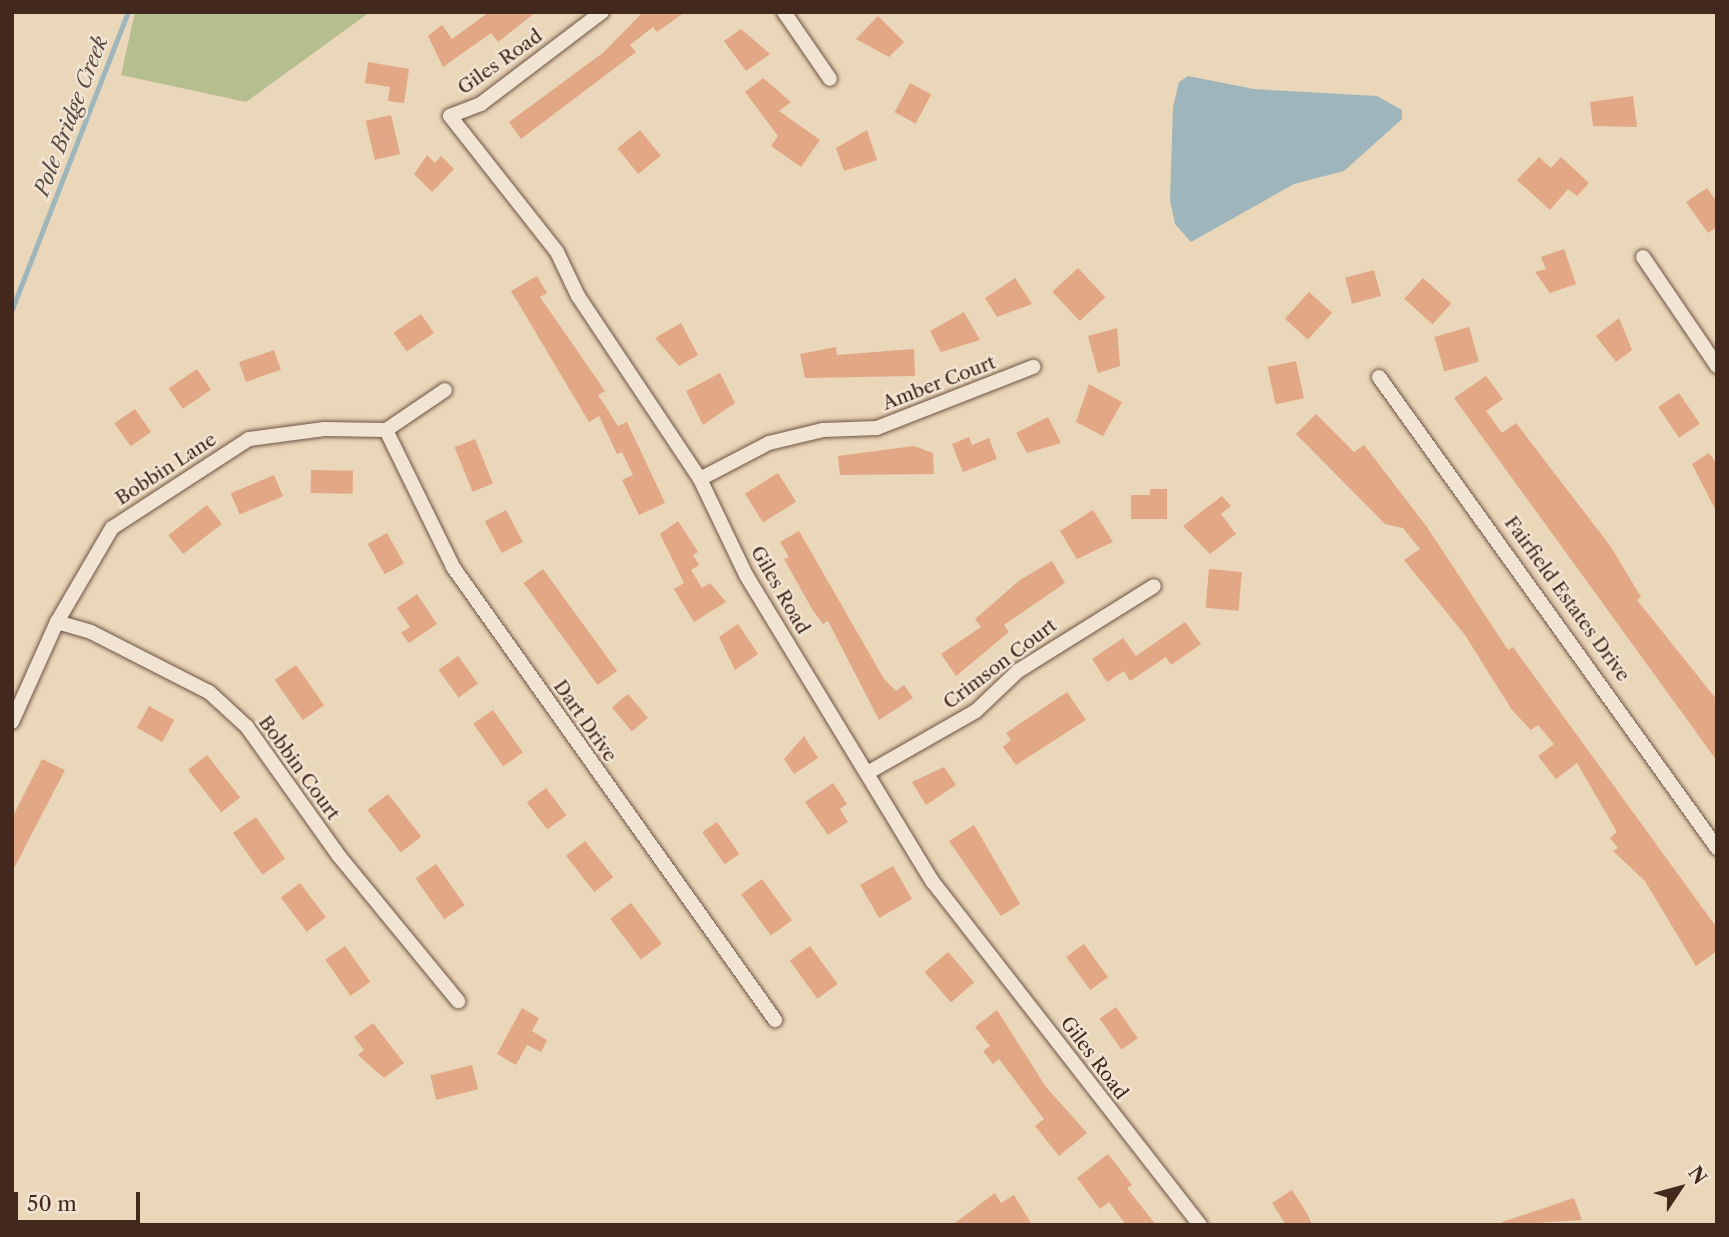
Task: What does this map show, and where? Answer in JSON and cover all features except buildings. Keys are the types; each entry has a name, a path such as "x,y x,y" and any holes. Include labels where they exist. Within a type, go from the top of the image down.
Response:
{"street":[{"name":"Giles Road","path":"602,12 481,104 450,116 556,252 578,296 700,479 746,575 869,772 933,883 1200,1225"},
{"path":"784,12 830,79"},
{"path":"1643,257 1717,366"},
{"name":"Amber Court","path":"700,479 769,443 823,429 877,428 1033,367"},
{"name":"Fairfield Estates Drive","path":"1379,377 1717,848"},
{"path":"386,430 445,390"},
{"name":"Bobbin Lane","path":"12,722 57,622 112,528 174,482 249,439 324,429 386,430"},
{"name":"Dart Drive","path":"386,430 453,567 775,1020"},
{"name":"Crimson Court","path":"869,772 976,711 1018,671 1154,586"},
{"name":"Bobbin Court","path":"57,622 91,632 209,692 247,727 339,856 458,1000"}],"green space":[{"path":"135,12 370,12 246,102 121,75"}],"water":[{"path":"1188,76 1254,89 1377,96 1402,110 1402,119 1344,171 1294,184 1191,242 1175,224 1170,200 1173,107 1179,82"}],"waterway":[{"name":"Pole Bridge Creek","path":"12,309 128,12"}]}
